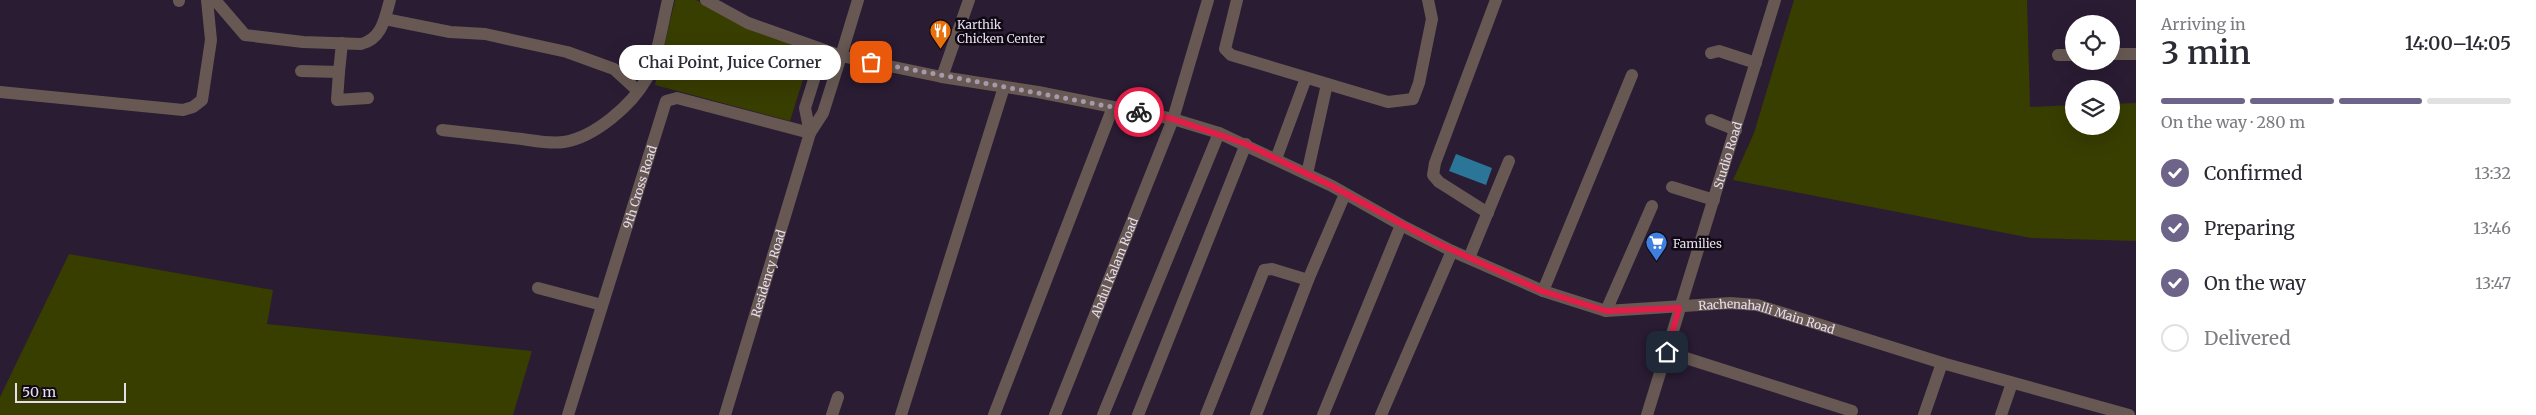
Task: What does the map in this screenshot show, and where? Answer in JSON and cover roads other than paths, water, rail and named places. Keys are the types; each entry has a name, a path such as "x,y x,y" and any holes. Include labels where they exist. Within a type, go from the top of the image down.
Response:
{"street":[{"path":"0,92 183,110 193,107 202,100 211,40 208,0"},
{"path":"215,0 245,35 303,42 362,44 371,42 377,37 385,19 390,0"},
{"path":"442,130 562,142 577,140 619,113 638,91 647,77 668,0"},
{"name":"Rachenahalli Main Road","path":"706,0 748,23 841,56 942,77 1173,119 1219,133 1307,174 1452,251 1542,291 1606,311 1679,308 1730,303 1757,305 1942,363 2012,382 2096,411 2128,415"},
{"path":"841,56 858,0"},
{"path":"942,77 969,0"},
{"name":"Abdul Kalam Road","path":"1055,415 1173,119 1208,0"},
{"path":"1237,0 1225,49 1231,55 1388,102 1413,98 1419,83 1432,19 1428,0"},
{"path":"1488,212 1439,182 1433,175 1435,163 1496,0"},
{"name":"Studio Road","path":"1647,415 1775,0"},
{"path":"385,19 450,32 485,34 567,52 614,69 638,91"},
{"path":"342,43 337,100 368,98"},
{"name":"Residency Road","path":"810,133 805,108 823,51"},
{"path":"1711,53 1719,51 1756,64"},
{"path":"2120,54 2136,54"},
{"path":"2058,55 2065,55"},
{"name":"Residency Road","path":"725,415 810,133 823,113 841,56"},
{"path":"302,71 340,72"},
{"path":"1542,291 1632,75"},
{"path":"1276,159 1306,78"},
{"path":"1307,174 1327,84"},
{"path":"901,415 1004,87"},
{"name":"9th Cross Road","path":"568,415 666,101 677,98 810,133"},
{"path":"994,415 1113,107"},
{"path":"1711,120 1736,130"},
{"path":"1103,415 1219,133"},
{"path":"1138,415 1246,144"},
{"path":"1469,258 1509,161"},
{"path":"1672,187 1714,200"},
{"path":"1256,415 1308,280 1345,194"},
{"path":"1606,311 1652,206"},
{"path":"1323,415 1401,225"},
{"path":"1381,415 1452,251"},
{"path":"1206,415 1264,270 1272,269 1308,280"},
{"path":"538,288 602,305"},
{"path":"1667,352 1852,411"},
{"path":"1924,415 1942,363"},
{"path":"2001,415 2012,382"},
{"path":"832,415 838,397"}],"water":[{"path":"1456,154 1492,168 1486,185 1449,171"}],"place":[{"name":"Karthik Chicken Center","path":"941,50"},
{"name":"Chai Point, Juice Corner","path":"871,62"},
{"name":"Families","path":"1657,262"}]}
